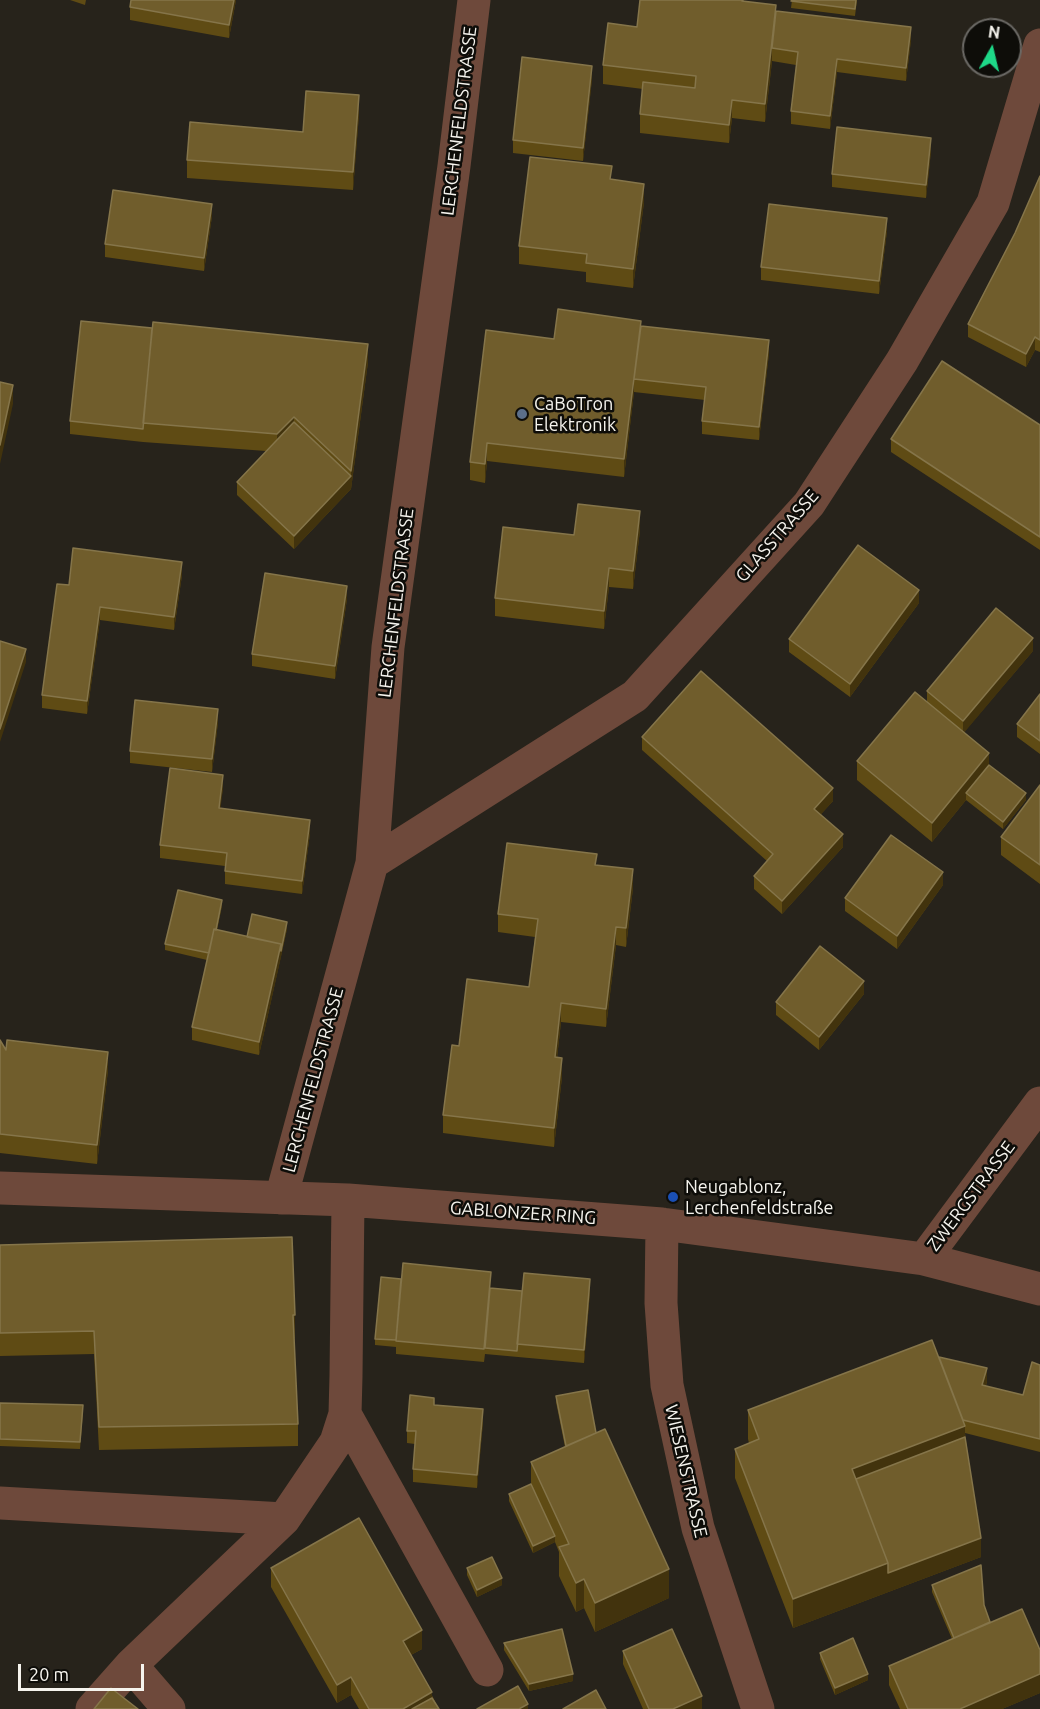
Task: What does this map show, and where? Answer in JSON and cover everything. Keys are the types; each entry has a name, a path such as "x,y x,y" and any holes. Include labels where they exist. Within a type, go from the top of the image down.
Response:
{"street":[{"name":"LERCHENFELDSTRASSE","path":"281,1198 372,863 388,648 454,166 474,0"},
{"name":"GLASSTRASSE","path":"372,863 635,696 809,504 902,361 993,203 1040,45"},
{"name":"ZWERGSTRASSE","path":"924,1259 1040,1103"},
{"name":"GABLONZER RING","path":"0,1188 348,1200 662,1224 924,1259 1040,1289"},
{"path":"92,1709 131,1665 284,1519 336,1442 345,1413 348,1200"},
{"name":"WIESENSTRASSE","path":"662,1224 661,1303 667,1386 698,1528 758,1709"},
{"path":"345,1413 487,1670"},
{"path":"0,1503 284,1519"},
{"path":"131,1665 169,1709"}],"building":[{"path":"131,0 234,0 229,25 130,7"},
{"path":"640,0 743,0 776,5 765,104 732,100 729,125 640,114 643,82 695,88 696,76 603,65 608,23 637,27"},
{"path":"792,0 856,0 855,9"},
{"path":"776,11 911,27 906,68 837,59 830,116 791,111 798,52 772,48"},
{"path":"522,57 592,66 583,148 513,140"},
{"path":"306,91 359,95 353,172 187,160 190,122 303,132"},
{"path":"837,127 931,138 926,185 832,174"},
{"path":"530,157 612,166 610,179 644,184 633,269 586,263 587,254 519,246"},
{"path":"1040,176 1040,340 1035,337 1026,354 968,324 1015,233"},
{"path":"113,190 212,204 204,258 105,244"},
{"path":"769,204 887,218 879,281 761,267"},
{"path":"558,309 641,321 624,459 487,443 485,464 470,462 486,330 554,339"},
{"path":"81,321 152,328 143,429 70,421"},
{"path":"153,322 368,344 351,471 294,417 277,434 143,423"},
{"path":"641,326 769,340 759,427 702,421 706,387 634,379"},
{"path":"942,361 1040,425 1040,537 891,439"},
{"path":"0,382 13,385 0,445"},
{"path":"294,422 351,476 294,536 237,482"},
{"path":"578,504 640,511 633,571 609,568 604,611 495,598 503,527 574,535"},
{"path":"858,545 919,590 850,684 789,639"},
{"path":"73,548 182,562 174,617 100,607 87,701 42,695 57,584 69,585"},
{"path":"265,573 347,586 335,666 252,654"},
{"path":"996,608 1033,638 963,721 927,691"},
{"path":"0,641 26,649 0,729"},
{"path":"701,671 833,788 814,809 843,834 782,901 754,876 773,854 642,737"},
{"path":"915,692 989,753 932,823 857,761"},
{"path":"1040,694 1040,741 1017,724"},
{"path":"135,700 218,709 212,759 130,751"},
{"path":"989,765 1026,793 1003,822 966,793"},
{"path":"170,768 223,775 219,808 310,820 302,881 225,871 227,853 160,845"},
{"path":"1040,785 1040,865 1001,837"},
{"path":"891,835 943,872 897,936 845,898"},
{"path":"507,843 597,854 595,865 633,869 626,928 616,927 606,1009 561,1003 555,1057 562,1058 554,1128 443,1115 452,1045 459,1046 467,979 529,987 538,919 498,914"},
{"path":"178,890 222,900 209,953 165,944"},
{"path":"252,914 287,922 281,951 281,944 247,937"},
{"path":"214,929 281,944 259,1042 192,1027"},
{"path":"820,946 864,981 819,1037 776,1002"},
{"path":"0,1040 6,1050 7,1040 108,1052 97,1145 0,1134"},
{"path":"292,1237 298,1424 99,1427 94,1331 0,1333 0,1245"},
{"path":"403,1263 491,1272 484,1349 396,1341"},
{"path":"524,1273 590,1279 584,1350 517,1344"},
{"path":"381,1277 401,1279 396,1340 375,1339"},
{"path":"490,1288 522,1291 517,1351 485,1348"},
{"path":"932,1340 965,1426 852,1469 888,1563 793,1599 735,1449 759,1439 748,1410"},
{"path":"939,1357 987,1368 982,1385 1023,1395 1032,1362 1040,1365 1040,1439 963,1420"},
{"path":"588,1390 596,1433 566,1446 556,1396"},
{"path":"410,1395 434,1398 434,1405 483,1409 477,1475 413,1469 416,1431 407,1431"},
{"path":"0,1403 83,1405 80,1442 0,1439"},
{"path":"605,1429 669,1569 595,1603 584,1579 576,1583 559,1547 569,1544 531,1462"},
{"path":"965,1437 981,1538 888,1573 888,1563 856,1479"},
{"path":"531,1484 555,1536 533,1546 509,1494"},
{"path":"359,1518 422,1630 403,1641 432,1692 403,1709 369,1709 351,1677 337,1685 271,1568"},
{"path":"492,1557 502,1578 477,1590 467,1568"},
{"path":"981,1565 984,1605 990,1622 954,1638 932,1585"},
{"path":"1022,1609 1040,1650 1040,1674 960,1709 908,1709 889,1666"},
{"path":"562,1629 573,1674 529,1684 504,1643"},
{"path":"672,1629 702,1696 673,1709 649,1709 623,1651"},
{"path":"853,1638 868,1674 835,1688 820,1653"},
{"path":"518,1686 528,1704 519,1709 477,1709"},
{"path":"111,1688 138,1709 94,1709"},
{"path":"596,1690 606,1709 563,1709"},
{"path":"432,1698 439,1709 412,1709"}],"place":[{"name":"CaBoTron Elektronik","path":"522,414"},
{"name":"Neugablonz, Lerchenfeldstraße","path":"673,1197"}]}
